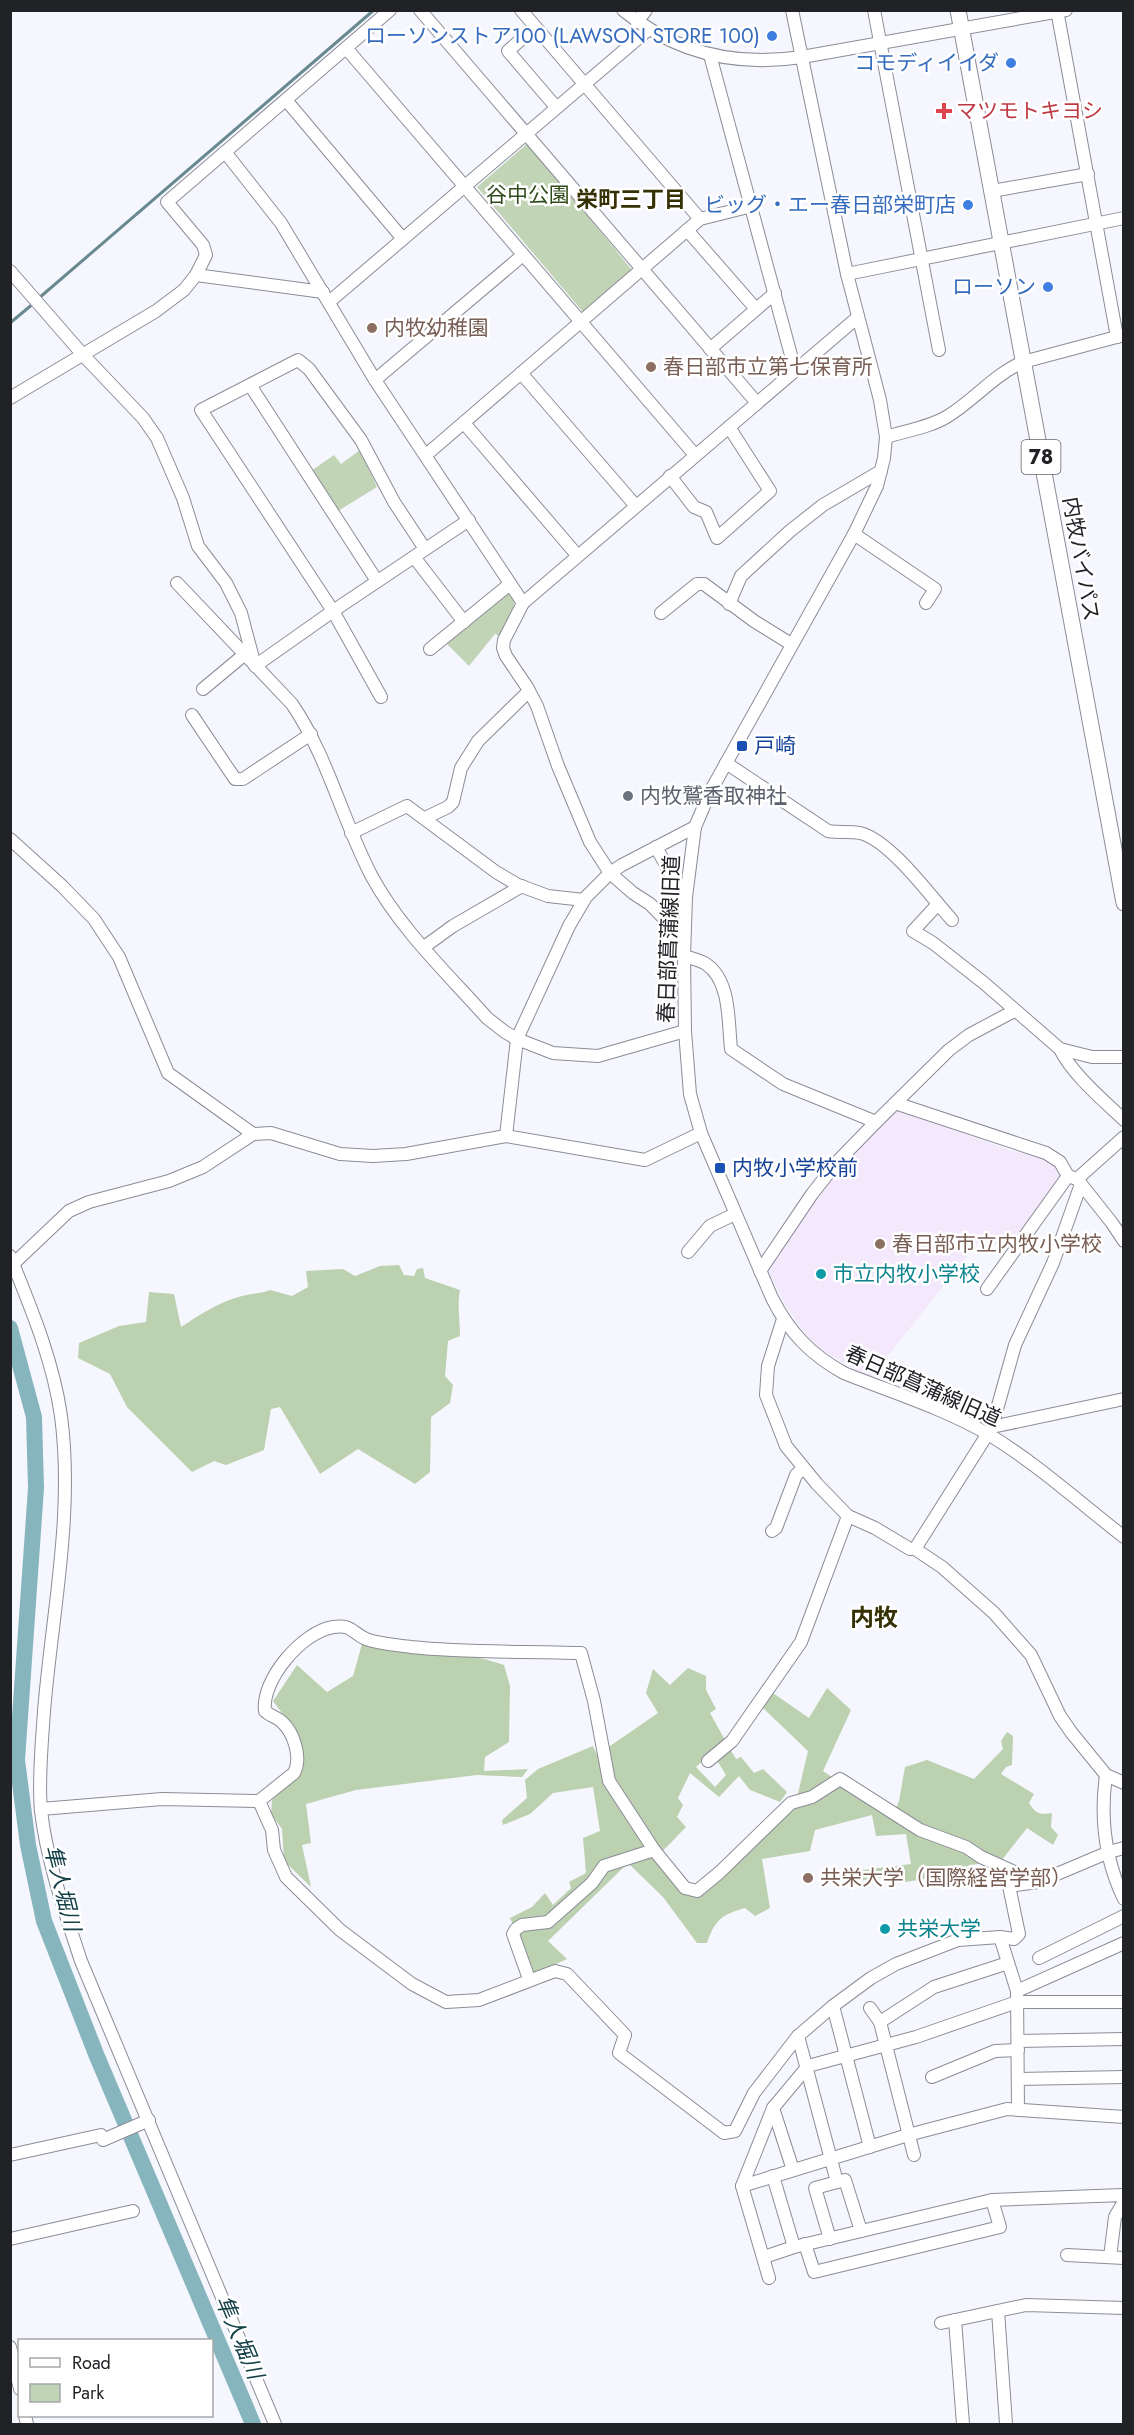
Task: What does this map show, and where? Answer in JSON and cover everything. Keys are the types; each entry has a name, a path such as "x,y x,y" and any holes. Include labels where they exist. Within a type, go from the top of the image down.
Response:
{"main road":[{"name":"内牧バイパス","path":"958,10 1124,903"}],"street":[{"path":"10,398 84,356 156,311 184,290 196,275 206,255 202,244 167,202 390,10"},
{"path":"420,10 757,403"},
{"path":"521,10 700,219"},
{"path":"622,10 643,26 676,44 710,55 762,61 802,57 1060,11 1096,224 1120,336 1023,362 1010,368 945,418 886,437"},
{"path":"196,275 326,297 404,239 583,84 643,26 646,10"},
{"name":"春日部菖蒲線旧道","path":"792,10 847,274 880,400 886,437 881,471 871,499 854,534 710,792 695,827 686,897 684,939 685,1030 690,1094 701,1133 760,1271 783,1319 801,1342 828,1364 990,1431 1124,1537"},
{"path":"874,10 939,350"},
{"path":"535,27 508,51 556,107"},
{"path":"346,48 695,455"},
{"path":"710,55 795,370"},
{"path":"286,100 404,239"},
{"path":"225,152 281,224 375,380 523,603"},
{"path":"992,191 1088,174"},
{"path":"426,455 700,219 752,206"},
{"path":"847,274 1124,218"},
{"path":"687,230 756,309"},
{"path":"375,380 523,255"},
{"path":"10,271 142,418 157,438 183,498 198,546 226,583 241,613 255,666"},
{"path":"710,349 775,293"},
{"path":"684,939 650,904 610,873 590,842 529,691 506,656 503,648 504,640 523,603 635,505 858,317"},
{"path":"381,697 333,611 201,410 298,360 309,369 362,440 420,553 464,622"},
{"path":"521,373 635,505"},
{"path":"250,386 378,581"},
{"path":"464,423 577,555"},
{"path":"670,476 694,507 706,512 717,538 770,491 729,427"},
{"path":"729,604 741,576 790,531 823,505 881,471"},
{"path":"255,666 469,520"},
{"path":"854,534 935,589 926,603"},
{"path":"177,582 292,704 311,734 351,833 390,906 487,1018 517,1039 553,1053 598,1056 685,1030"},
{"path":"430,649 510,584"},
{"path":"661,613 697,584 704,584 729,604 791,644"},
{"path":"203,689 245,654"},
{"path":"425,818 448,807 453,802 461,768 478,741 529,691"},
{"path":"192,715 235,779 243,779 311,734"},
{"path":"726,763 828,831 859,832 873,838 896,857 952,920"},
{"path":"351,833 407,806 496,872 522,886 548,896 584,900"},
{"path":"506,1136 517,1039 569,926 584,900 610,873 695,827"},
{"path":"10,839 62,886 94,919 119,957 168,1073 253,1134"},
{"path":"656,847 679,889 686,897"},
{"path":"424,947 453,926 522,886"},
{"path":"938,904 913,931 950,956 1060,1048 1092,1057 1124,1057"},
{"path":"684,956 704,962 713,969 723,984 731,1049 783,1084 876,1122"},
{"path":"760,1271 825,1177 876,1122 949,1050 969,1035 1014,1011"},
{"path":"1060,1048 1064,1058 1078,1074 1124,1120"},
{"path":"895,1103 1046,1153 1060,1162 1112,1223 1124,1241"},
{"path":"275,2424 81,1961 57,1884 41,1809 42,1735 64,1510 61,1415 50,1363 22,1281 12,1262 69,1211 89,1202 169,1181 203,1167 253,1134 271,1133 340,1154 373,1156 406,1154 506,1136 645,1160 701,1133"},
{"path":"987,1289 1075,1180 1124,1137"},
{"path":"915,1549 990,1431 1015,1346 1053,1263 1075,1180"},
{"path":"688,1252 710,1226 735,1214"},
{"path":"783,1319 768,1366 766,1395 786,1446 803,1468 848,1516 875,1528 910,1549 915,1549 942,1567 975,1595 1031,1655 1060,1716 1106,1775 1124,1783"},
{"path":"990,1431 1124,1399"},
{"path":"772,1531 776,1528 796,1475 803,1468"},
{"path":"708,1761 732,1741 801,1642 848,1516"},
{"path":"41,1809 162,1799 259,1801 294,1773 297,1767 294,1740 281,1721 266,1711 267,1693 279,1667 303,1644 330,1628 347,1627 369,1640 410,1647 582,1653 594,1701 609,1781 654,1850 686,1888 697,1891 720,1872 791,1803 812,1797 840,1779 920,1830 966,1847 981,1857 1012,1871 1010,1886 1019,1934 1014,1939 1000,1937 958,1940 926,1951 872,1978 833,2006 798,2036 754,2093 735,2131 724,2133 618,2053 625,2035 567,1974 555,1971 479,2000 447,2002 412,1984 340,1930 286,1877 274,1850 272,1830 259,1801"},
{"path":"1106,1775 1102,1803 1103,1821 1117,1886 1124,1899"},
{"path":"1010,1886 1038,1882 1108,1852 1124,1848"},
{"path":"529,1979 513,1934 516,1929 522,1925 548,1922 592,1883 604,1866 654,1850"},
{"path":"1039,1958 1124,1916"},
{"path":"1000,1937 1017,1997 1018,2110"},
{"path":"770,2278 742,2186 773,2108 808,2066 885,2045 1017,1997 1124,1943"},
{"path":"880,2022 934,1987 1008,1964"},
{"path":"1017,1997 1124,2002"},
{"path":"833,2006 870,2147"},
{"path":"870,2008 880,2022 914,2155"},
{"path":"798,2036 808,2066 837,2182"},
{"path":"932,2077 1018,2045 1124,2039"},
{"path":"1018,2079 1124,2077"},
{"path":"773,2108 793,2170"},
{"path":"742,2186 908,2135 1007,2109 1124,2117"},
{"path":"10,2155 102,2138 149,2120"},
{"path":"773,2176 800,2246 814,2272 1000,2228 992,2200"},
{"path":"830,2238 815,2188 845,2180 861,2231"},
{"path":"764,2257 830,2238 992,2200 1123,2193 1123,2204 1115,2217 1110,2257"},
{"path":"10,2239 133,2211"},
{"path":"1067,2255 1124,2258"},
{"path":"941,2323 1026,2305 1124,2308"},
{"path":"998,2311 1006,2424"},
{"path":"955,2320 963,2424"},
{"path":"10,2347 18,2381"}],"shaded area":[{"name":"春日部市立内牧小学校","path":"900,1110 1009,1150 1043,1158 1061,1174 1010,1248 980,1240 871,1377 812,1343 786,1306 767,1269 820,1192 850,1156 894,1111"}],"green space":[{"name":"谷中公園","path":"528,143 632,270 583,312 477,187"},
{"path":"360,450 377,487 338,511 311,471 334,455 341,464"},
{"path":"507,592 514,595 514,615 501,637 495,634 469,666 446,643"},
{"path":"399,1265 404,1275 414,1276 417,1269 423,1268 425,1278 460,1290 460,1336 448,1341 445,1376 453,1385 450,1403 431,1417 430,1472 415,1484 358,1449 320,1474 280,1407 271,1409 264,1450 226,1465 214,1461 192,1472 127,1407 110,1374 78,1358 79,1343 119,1326 146,1322 149,1292 174,1294 181,1327 218,1305 242,1296 270,1290 292,1296 308,1287 306,1271 343,1269 355,1276 380,1266"},
{"path":"362,1644 452,1653 504,1665 510,1686 509,1742 485,1757 484,1771 528,1769 522,1777 477,1775 356,1790 306,1804 311,1843 302,1845 311,1887 284,1861 282,1829 271,1814 272,1800 299,1775 292,1727 273,1701 297,1665 327,1692 353,1676"},
{"path":"688,1668 706,1676 706,1690 716,1709 710,1713 725,1740 696,1767 715,1787 726,1775 716,1759 729,1747 736,1759 741,1757 754,1773 763,1769 787,1792 780,1802 750,1790 739,1776 719,1797 690,1773 678,1798 683,1805 677,1817 686,1827 655,1859 674,1883 695,1897 795,1806 808,1751 761,1706 770,1691 809,1718 827,1688 851,1710 823,1771 873,1804 891,1819 899,1801 905,1767 927,1760 974,1779 1003,1749 1001,1741 1007,1732 1013,1736 1012,1765 1006,1767 1001,1774 1034,1794 1029,1803 1036,1812 1052,1813 1051,1827 1058,1835 1053,1845 1027,1828 1001,1861 970,1865 938,1877 905,1882 904,1875 849,1882 847,1872 911,1864 906,1834 876,1836 872,1815 815,1830 810,1851 762,1859 770,1908 755,1916 745,1908 730,1913 716,1924 707,1943 697,1943 663,1897 628,1863 548,1941 567,1959 534,1974 510,1918 532,1907 545,1893 553,1905 571,1888 569,1882 586,1873 583,1838 600,1831 593,1787 553,1793 530,1814 503,1825 502,1820 527,1798 525,1780 538,1769 593,1746 597,1755 658,1713 646,1693 653,1669 670,1685"}],"waterway":[{"path":"39,298 374,10"},
{"path":"10,323 34,303"},
{"name":"隼人堀川","path":"10,1328 34,1417 36,1488 17,1760 28,1845 44,1921 96,2054 253,2424"}],"place":[{"name":"ローソンストア100 (LAWSON STORE 100)","path":"772,36"},
{"name":"コモディイイダ","path":"1011,63"},
{"name":"マツモトキヨシ","path":"944,111"},
{"name":"ビッグ・エー春日部栄町店","path":"968,205"},
{"name":"ローソン","path":"1048,287"},
{"name":"内牧幼稚園","path":"372,328"},
{"name":"春日部市立第七保育所","path":"651,367"},
{"name":"戸崎","path":"742,746"},
{"name":"内牧鷲香取神社","path":"628,796"},
{"name":"内牧小学校前","path":"720,1168"},
{"name":"春日部市立内牧小学校","path":"880,1244"},
{"name":"市立内牧小学校","path":"821,1274"},
{"name":"共栄大学（国際経営学部）","path":"808,1878"},
{"name":"共栄大学","path":"885,1929"}],"district":[{"name":"栄町三丁目","path":"631,199"},
{"name":"内牧","path":"874,1617"}]}
